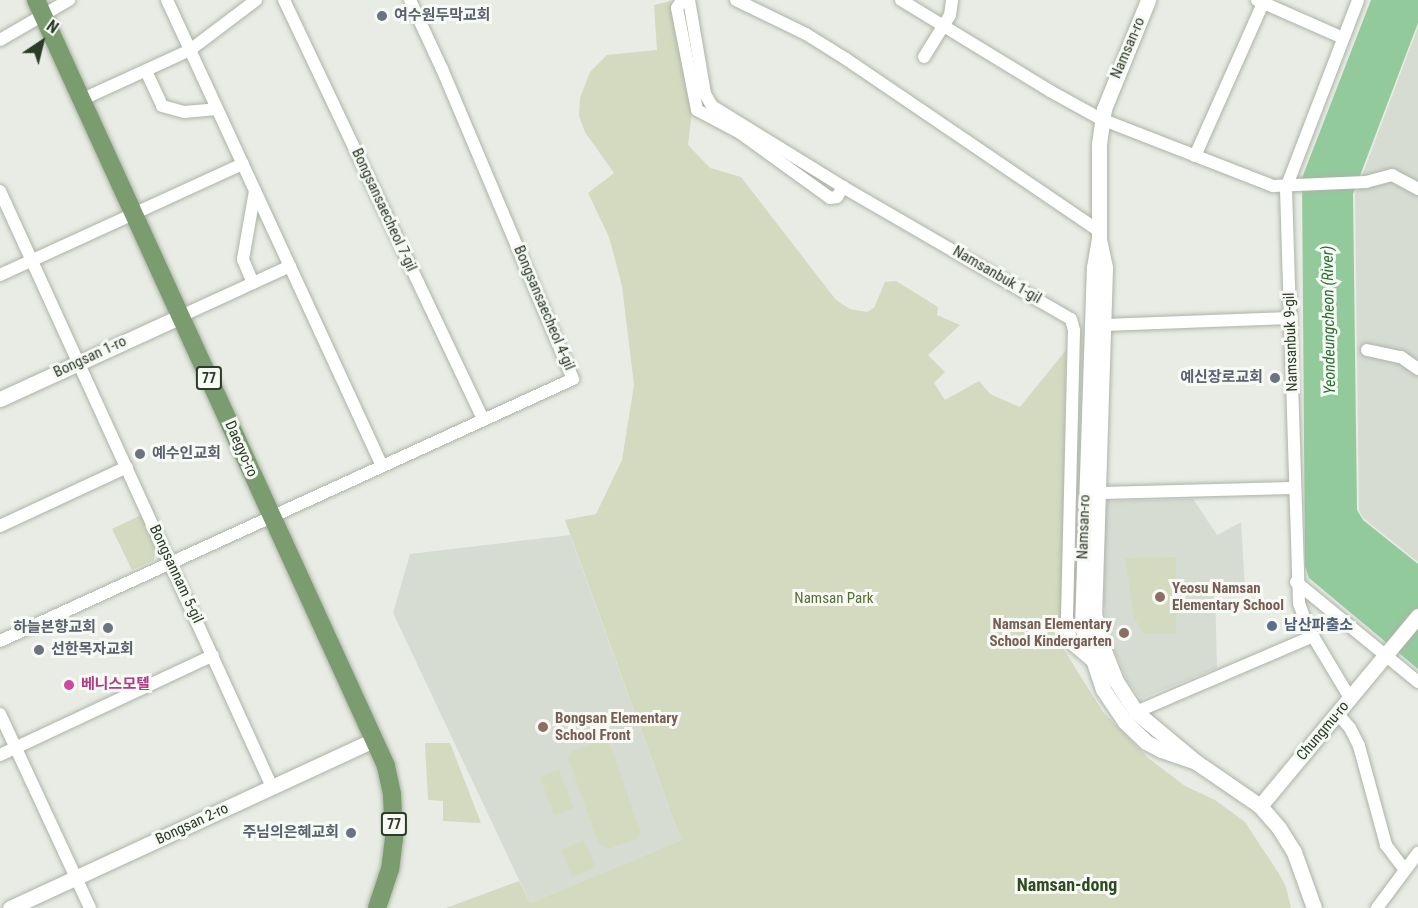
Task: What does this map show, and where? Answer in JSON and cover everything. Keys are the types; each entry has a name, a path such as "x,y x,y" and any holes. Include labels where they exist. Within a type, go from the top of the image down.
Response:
{"main road":[{"name":"Daegyo-ro","path":"39,8 83,99 386,766 394,822 393,854 378,908"}],"street":[{"path":"0,40 39,8 69,0"},
{"path":"167,0 382,466"},
{"path":"83,99 190,50 240,5 256,0"},
{"name":"Bongsansaecheol 7-gil","path":"284,0 483,420"},
{"name":"Bongsansaecheol 4-gil","path":"0,641 573,379 442,69 410,0"},
{"path":"736,0 806,34 892,88 1099,235"},
{"path":"901,0 1050,92 1101,119 1273,186 1292,187 1366,182 1383,176 1395,175 1418,189"},
{"path":"924,57 950,15 952,0"},
{"name":"Namsan-ro","path":"1148,0 1107,96 1101,119 1099,235 1094,267 1081,614 1091,660 1112,706 1135,732 1161,750 1196,762"},
{"name":"Namsanbuk 9-gil","path":"1350,698 1313,636 1301,611 1296,582 1290,318 1292,187 1358,0"},
{"name":"Namsanbuk 1-gil","path":"689,1 681,2 677,8 697,110 740,133 830,198 837,197 843,187 1056,308 1072,321 1067,625 1073,645 1091,660"},
{"path":"1195,156 1260,1 1343,38"},
{"path":"146,71 159,103 167,109 184,112 217,109"},
{"path":"0,275 243,164"},
{"name":"Bongsannam 5-gil","path":"0,190 272,787"},
{"path":"253,283 243,259 255,191"},
{"name":"Namsan-ro","path":"1099,235 1105,268 1096,625 1113,675 1136,712 1196,762 1260,806 1279,828 1294,852 1315,906"},
{"path":"181,316 290,266"},
{"name":"Bongsan 1-ro","path":"0,399 181,316"},
{"path":"1104,325 1290,318"},
{"path":"1367,350 1398,356 1418,369"},
{"path":"0,526 127,467"},
{"path":"1098,493 1295,488"},
{"path":"1296,582 1418,682"},
{"name":"Chungmu-ro","path":"1260,806 1418,616"},
{"path":"1136,712 1313,636"},
{"path":"0,755 213,655"},
{"path":"1337,713 1350,728 1359,746 1386,845 1405,870"},
{"path":"0,714 90,908"},
{"name":"Bongsan 2-ro","path":"10,908 374,740"},
{"path":"1377,908 1418,853"}],"shaded area":[{"path":"1418,27 1418,562 1362,517 1359,510 1355,194"},
{"name":"Yeosu Namsan Elementary School","path":"1193,499 1217,535 1241,522 1245,589 1215,590 1217,668 1141,699 1127,680 1110,639 1104,604 1105,509 1108,501"},
{"name":"Bongsan Elementary School Front","path":"570,535 681,840 530,903 393,613 410,554"}],"green space":[{"name":"Namsan Park","path":"671,1 692,112 688,145 710,168 741,177 836,300 850,309 867,312 874,308 885,282 896,281 938,307 937,315 960,325 928,355 945,372 934,383 945,400 979,381 990,394 1020,407 1066,350 1061,645 1103,712 1147,757 1185,786 1215,800 1245,822 1278,872 1286,887 1291,908 446,908 519,881 530,903 681,840 565,520 596,514 622,460 634,385 622,286 609,237 588,193 614,173 585,132 579,116 580,98 590,72 607,55 657,50 654,5"},
{"path":"141,515 156,546 154,560 132,570 112,529"},
{"path":"1176,557 1176,634 1143,634 1134,617 1125,558"},
{"path":"601,741 607,742 611,747 641,833 637,839 608,849 598,843 568,757 572,751"},
{"path":"425,743 450,743 481,823 443,821 443,801 428,800"},
{"path":"559,770 574,808 554,815 540,777"},
{"path":"584,840 596,867 572,877 561,850"}],"water":[{"name":"Yeondeungcheon (River)","path":"1371,0 1418,0 1418,23 1353,194 1357,510 1363,520 1418,564 1418,669 1309,578 1305,566 1302,178"}],"place":[{"name":"여수원두막교회","path":"382,16"},
{"name":"예신장로교회","path":"1275,378"},
{"name":"예수인교회","path":"140,454"},
{"name":"Yeosu Namsan Elementary School","path":"1160,597"},
{"name":"남산파출소","path":"1272,626"},
{"name":"하늘본향교회","path":"108,628"},
{"name":"Namsan Elementary School Kindergarten","path":"1124,633"},
{"name":"선한목자교회","path":"39,650"},
{"name":"베니스모텔","path":"69,685"},
{"name":"Bongsan Elementary School Front","path":"543,727"},
{"name":"주님의은혜교회","path":"351,833"}],"district":[{"name":"Namsan-dong","path":"1067,885"}]}
